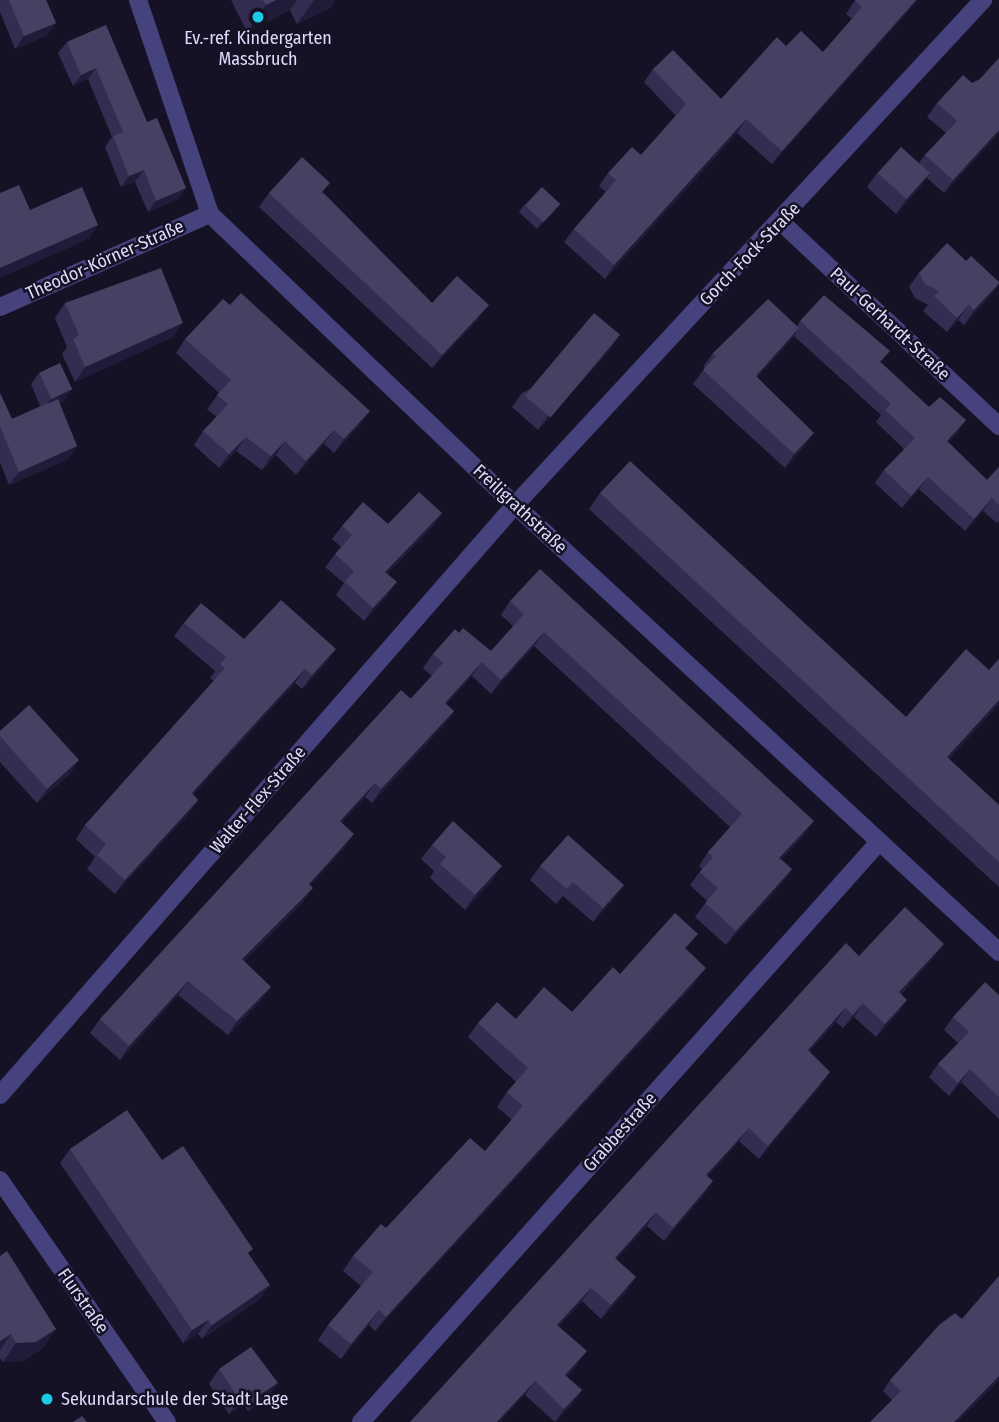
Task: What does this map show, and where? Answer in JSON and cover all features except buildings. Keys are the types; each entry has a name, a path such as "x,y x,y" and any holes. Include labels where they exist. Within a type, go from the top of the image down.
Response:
{"street":[{"name":"Freiligrathstraße","path":"138,0 210,214 515,505 999,952"},
{"name":"Gorch-Fock-Straße","path":"515,505 781,222 983,0"},
{"name":"Theodor-Körner-Straße","path":"0,307 210,214"},
{"name":"Paul-Gerhardt-Straße","path":"781,222 999,426"},
{"name":"Walter-Flex-Straße","path":"0,1096 515,505"},
{"name":"Grabbestraße","path":"361,1422 879,842"},
{"name":"Flurstraße","path":"0,1180 167,1422"}],"place":[{"name":"Ev.-ref. Kindergarten Massbruch","path":"258,17"},
{"name":"Sekundarschule der Stadt Lage","path":"47,1399"}]}
